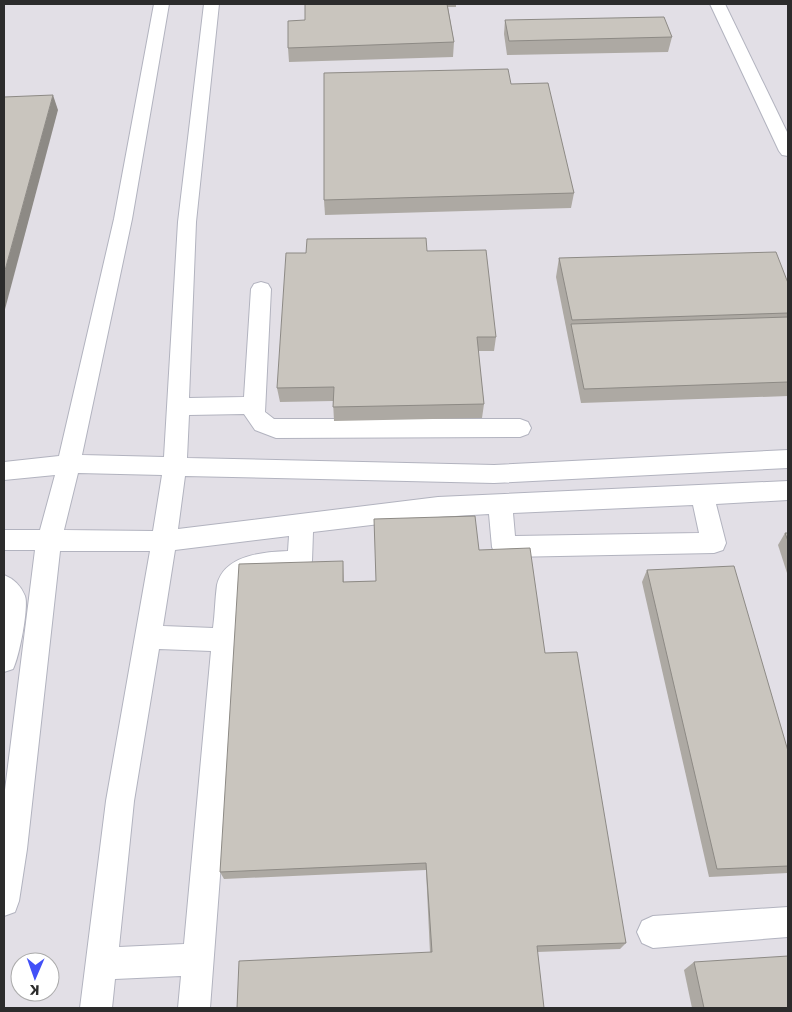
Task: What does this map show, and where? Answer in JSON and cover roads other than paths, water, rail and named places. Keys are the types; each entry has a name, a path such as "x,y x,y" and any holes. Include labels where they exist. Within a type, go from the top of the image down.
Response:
{"street":[{"path":"4,900 12,849 49,540 69,464 123,219 162,4"},
{"path":"96,1008 120,801 175,465 187,222 212,4"},
{"path":"716,4 788,152"},
{"path":"261,289 254,404 254,412 260,422 276,429 520,428"},
{"path":"178,407 254,404"},
{"path":"4,471 69,464 494,474 788,458"},
{"path":"4,540 164,541 438,507 788,491"},
{"path":"500,505 504,547 714,543 702,495"},
{"path":"194,1008 230,584 233,577 245,567 300,561 301,524"},
{"path":"4,586 13,598 13,607 4,660"},
{"path":"148,637 226,640"},
{"path":"653,932 788,922"},
{"path":"101,964 198,959"}]}
